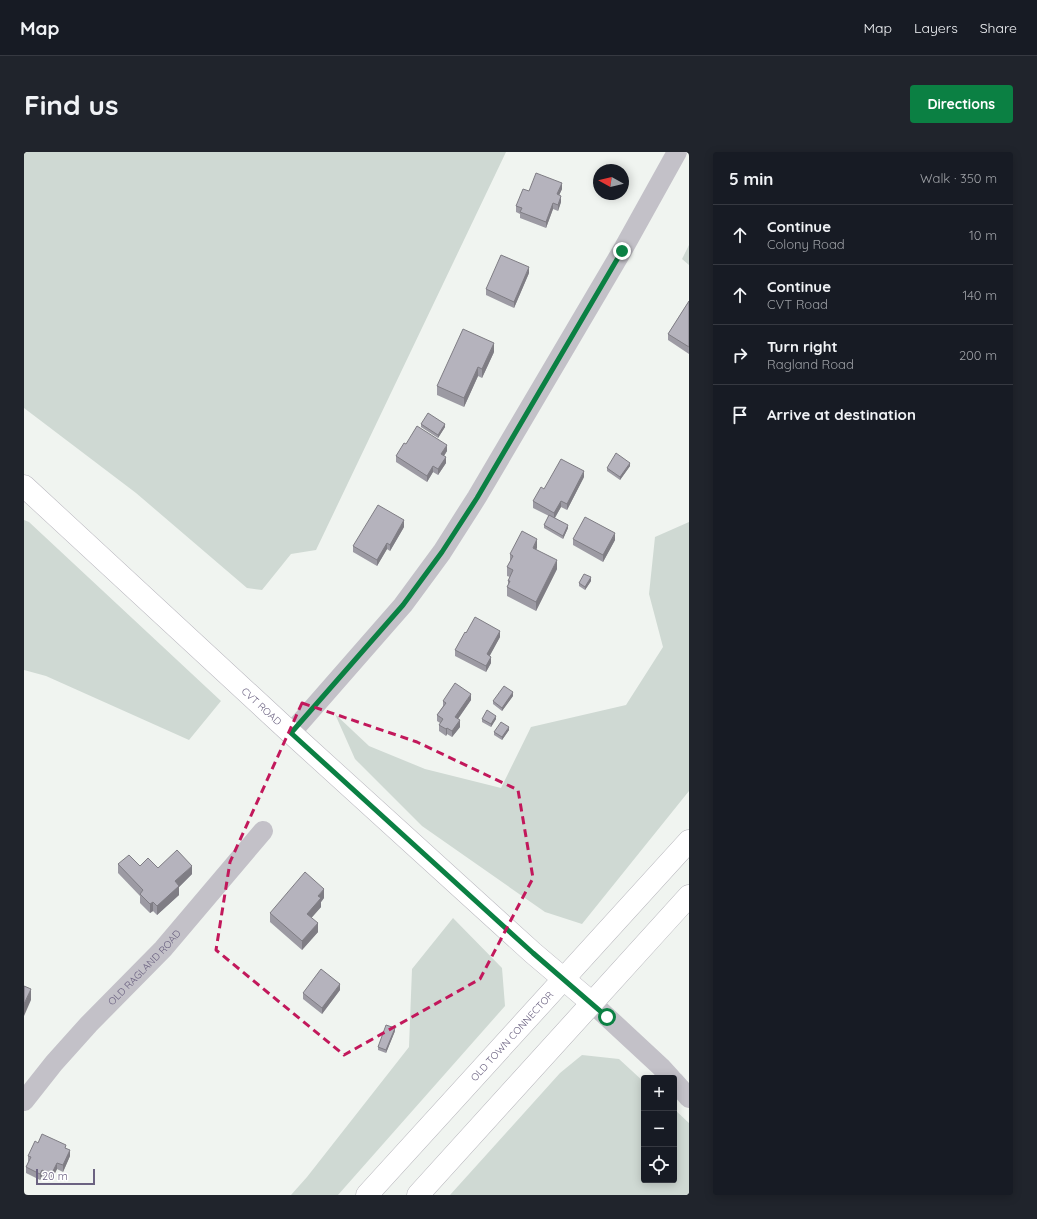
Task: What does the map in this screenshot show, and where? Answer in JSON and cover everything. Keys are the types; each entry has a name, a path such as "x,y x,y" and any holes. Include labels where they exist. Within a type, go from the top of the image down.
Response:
{"main road":[{"name":"CVT ROAD","path":"24,486 291,733 563,980 592,1003"},
{"name":"OLD TOWN CONNECTOR","path":"367,1195 689,841"},
{"path":"418,1195 689,896"}],"street":[{"path":"291,733 403,605 442,552 477,498 618,258 677,152"},
{"name":"OLD RAGLAND ROAD","path":"24,1102 54,1063 89,1024 163,949 263,831"},
{"path":"592,1003 662,1067 669,1075"},
{"path":"677,1084 689,1098"}],"highlighted area":[{"path":"302,703 417,742 518,790 533,878 480,979 344,1055 216,950 230,862"}],"shaded area":[{"path":"24,152 506,152 316,550 291,554 262,590 247,588 136,493 24,408"},
{"path":"689,245 689,265 682,259"},
{"path":"24,520 29,522 221,701 189,740 46,676 24,670"},
{"path":"689,522 689,791 582,924 545,912 422,826 355,759 335,714 369,746 425,769 501,788 531,727 626,705 663,647 649,594 655,537"},
{"path":"453,918 502,968 505,1006 338,1195 291,1195 307,1177 409,1047 412,969"},
{"path":"582,1055 619,1059 641,1079 641,1183 677,1183 677,1112 689,1123 689,1195 450,1195 560,1073"}],"building":[{"path":"536,173 562,183 557,194 561,196 558,205 553,203 546,222 520,212 522,208 516,206 523,189 529,191"},
{"path":"501,255 529,267 514,302 486,289"},
{"path":"689,301 689,347 668,334"},
{"path":"463,329 494,343 482,369 478,367 464,398 437,386"},
{"path":"428,413 445,424 438,435 421,424"},
{"path":"417,426 447,445 441,454 446,457 438,469 433,466 427,476 396,456 404,443 406,444"},
{"path":"616,453 630,463 620,477 607,468"},
{"path":"561,459 584,471 567,504 561,501 554,513 533,501 541,487 544,489"},
{"path":"378,505 404,520 390,545 387,543 377,560 353,546"},
{"path":"549,515 568,525 563,536 544,525"},
{"path":"585,517 615,533 603,555 573,539"},
{"path":"522,531 537,539 533,548 557,560 536,602 507,587 513,570 507,567 513,556 510,554"},
{"path":"584,574 591,577 585,587 579,583"},
{"path":"475,617 500,631 487,654 491,657 486,666 455,650"},
{"path":"455,683 471,694 455,717 460,720 452,731 439,725 443,719 437,715 446,703 443,701"},
{"path":"504,686 513,692 502,708 493,701"},
{"path":"487,710 496,716 491,724 482,719"},
{"path":"501,722 509,727 502,737 494,732"},
{"path":"177,850 192,866 175,881 179,886 157,906 153,902 150,904 140,894 143,890 118,864 129,855 140,866 148,858 158,868"},
{"path":"305,872 324,889 318,896 321,898 307,914 318,923 302,941 270,913"},
{"path":"321,969 340,984 322,1008 303,993"},
{"path":"24,986 31,989 24,1004"},
{"path":"386,1025 395,1028 386,1050 378,1047"},
{"path":"42,1134 66,1145 65,1148 70,1150 63,1165 57,1163 51,1175 42,1170 40,1174 26,1167 31,1157 28,1156 35,1141 38,1143"}],"route":[{"path":"607,1017 563,980 291,733 403,605 442,552 477,498 622,251"}]}
